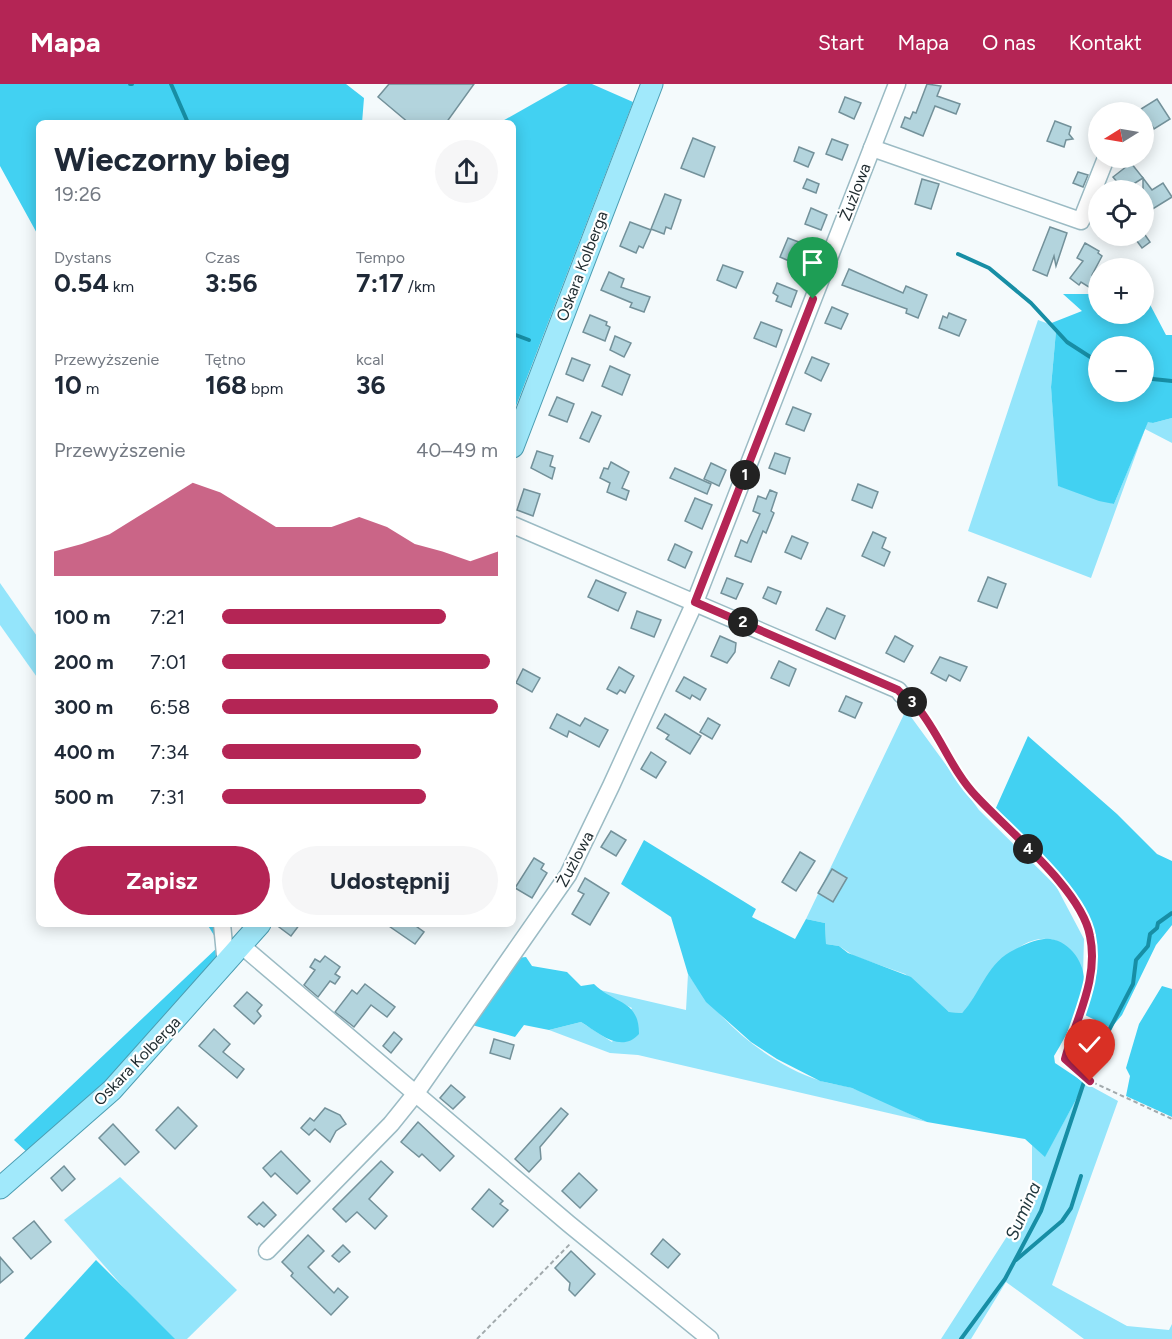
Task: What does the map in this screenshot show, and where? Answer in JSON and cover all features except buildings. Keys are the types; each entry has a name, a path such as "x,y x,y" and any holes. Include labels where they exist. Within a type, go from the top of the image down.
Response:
{"main road":[{"name":"Oskara Kolberga","path":"516,439 652,84"},
{"name":"Oskara Kolberga","path":"0,1188 112,1090 258,927"}],"street":[{"name":"Żużlowa","path":"267,1251 391,1124 416,1094 568,875 695,602 897,84"},
{"path":"872,148 1081,221 1102,168"},
{"path":"516,526 898,690 902,695"},
{"path":"222,927 226,964"},
{"path":"242,946 580,1233 710,1339"}],"path":[{"path":"902,695 918,707 974,794 1060,884 1077,907 1090,933 1093,967 1065,1059 1090,1081 1172,1119"},
{"path":"477,1339 580,1233"}],"shaded area":[{"path":"0,84 346,84 364,98 362,120 36,120 36,232 0,166"},
{"path":"568,84 592,84 633,102 516,406 516,120 504,120"},
{"path":"1063,294 1088,294 1088,324 1154,324 1154,312 1166,335 1172,335 1172,418 1153,423 1148,422 1114,504 1058,486 1051,387 1056,331 1049,324 1082,311"},
{"path":"1038,320 1049,324 1056,331 1051,387 1059,486 1114,504 1148,421 1153,423 1172,418 1172,443 1145,429 1091,578 968,531"},
{"path":"0,583 36,635 36,676 0,625"},
{"path":"906,710 979,810 1056,886 1084,939 1083,975 1076,960 1061,944 1050,939 1038,939 1020,947 962,1013 949,1012 905,974 854,956 839,946 826,944 825,923 806,919"},
{"path":"1028,736 1117,814 1157,854 1172,861 1172,925 1156,945 1122,1015 1111,1028 1083,1014 1094,984 1097,965 1094,941 1087,919 1076,898 1046,860 995,810"},
{"path":"644,840 756,909 752,917 795,939 806,919 825,923 826,944 839,946 848,953 911,977 949,1012 962,1013 989,972 1010,952 1031,942 1044,939 1052,939 1066,946 1081,964 1083,990 1074,1020 1054,1056 1055,1063 1085,1083 1045,1157 1025,1139 927,1122 852,1088 820,1081 777,1059 751,1042 706,1002 688,974 671,917 621,884"},
{"path":"209,927 222,927 225,955 109,1082 29,1154 14,1140 220,945"},
{"path":"526,957 532,966 567,972 581,986 594,984 630,1008 635,1014 639,1034 632,1040 617,1042 581,1022 549,1030 524,1025 515,1037 472,1025 516,958"},
{"path":"688,974 729,1024 763,1052 801,1073 862,1092 927,1122 638,1055 610,1053 549,1030 581,1022 612,1042 632,1008 606,996 600,990 686,1010"},
{"path":"1162,986 1172,989 1172,1117 1126,1096 1130,1076 1126,1068 1139,1024"},
{"path":"1085,1083 1118,1101 1052,1285 1127,1326 1169,1330 1172,1324 1172,1339 1084,1339 1006,1282 971,1339 941,1339 1022,1213 1032,1192 1032,1145 1045,1156"},
{"path":"120,1177 237,1290 187,1339 169,1339 64,1220"},
{"path":"96,1260 175,1339 24,1339"}],"waterway":[{"path":"171,84 187,120"},
{"path":"958,254 989,268 1031,303 1067,342 1088,356"},
{"path":"516,335 529,340"},
{"path":"1154,379 1172,381"},
{"path":"1092,1063 1133,984 1136,960 1148,946 1150,934 1157,928 1158,923 1172,913"},
{"name":"Sumina","path":"961,1339 1005,1279 1041,1211 1084,1082"},
{"path":"1016,1260 1062,1221 1071,1208 1081,1176"}],"route":[{"path":"813,299 695,602 898,690 918,707 974,794 1060,884 1077,907 1090,933 1093,967 1065,1059 1090,1081"}]}
